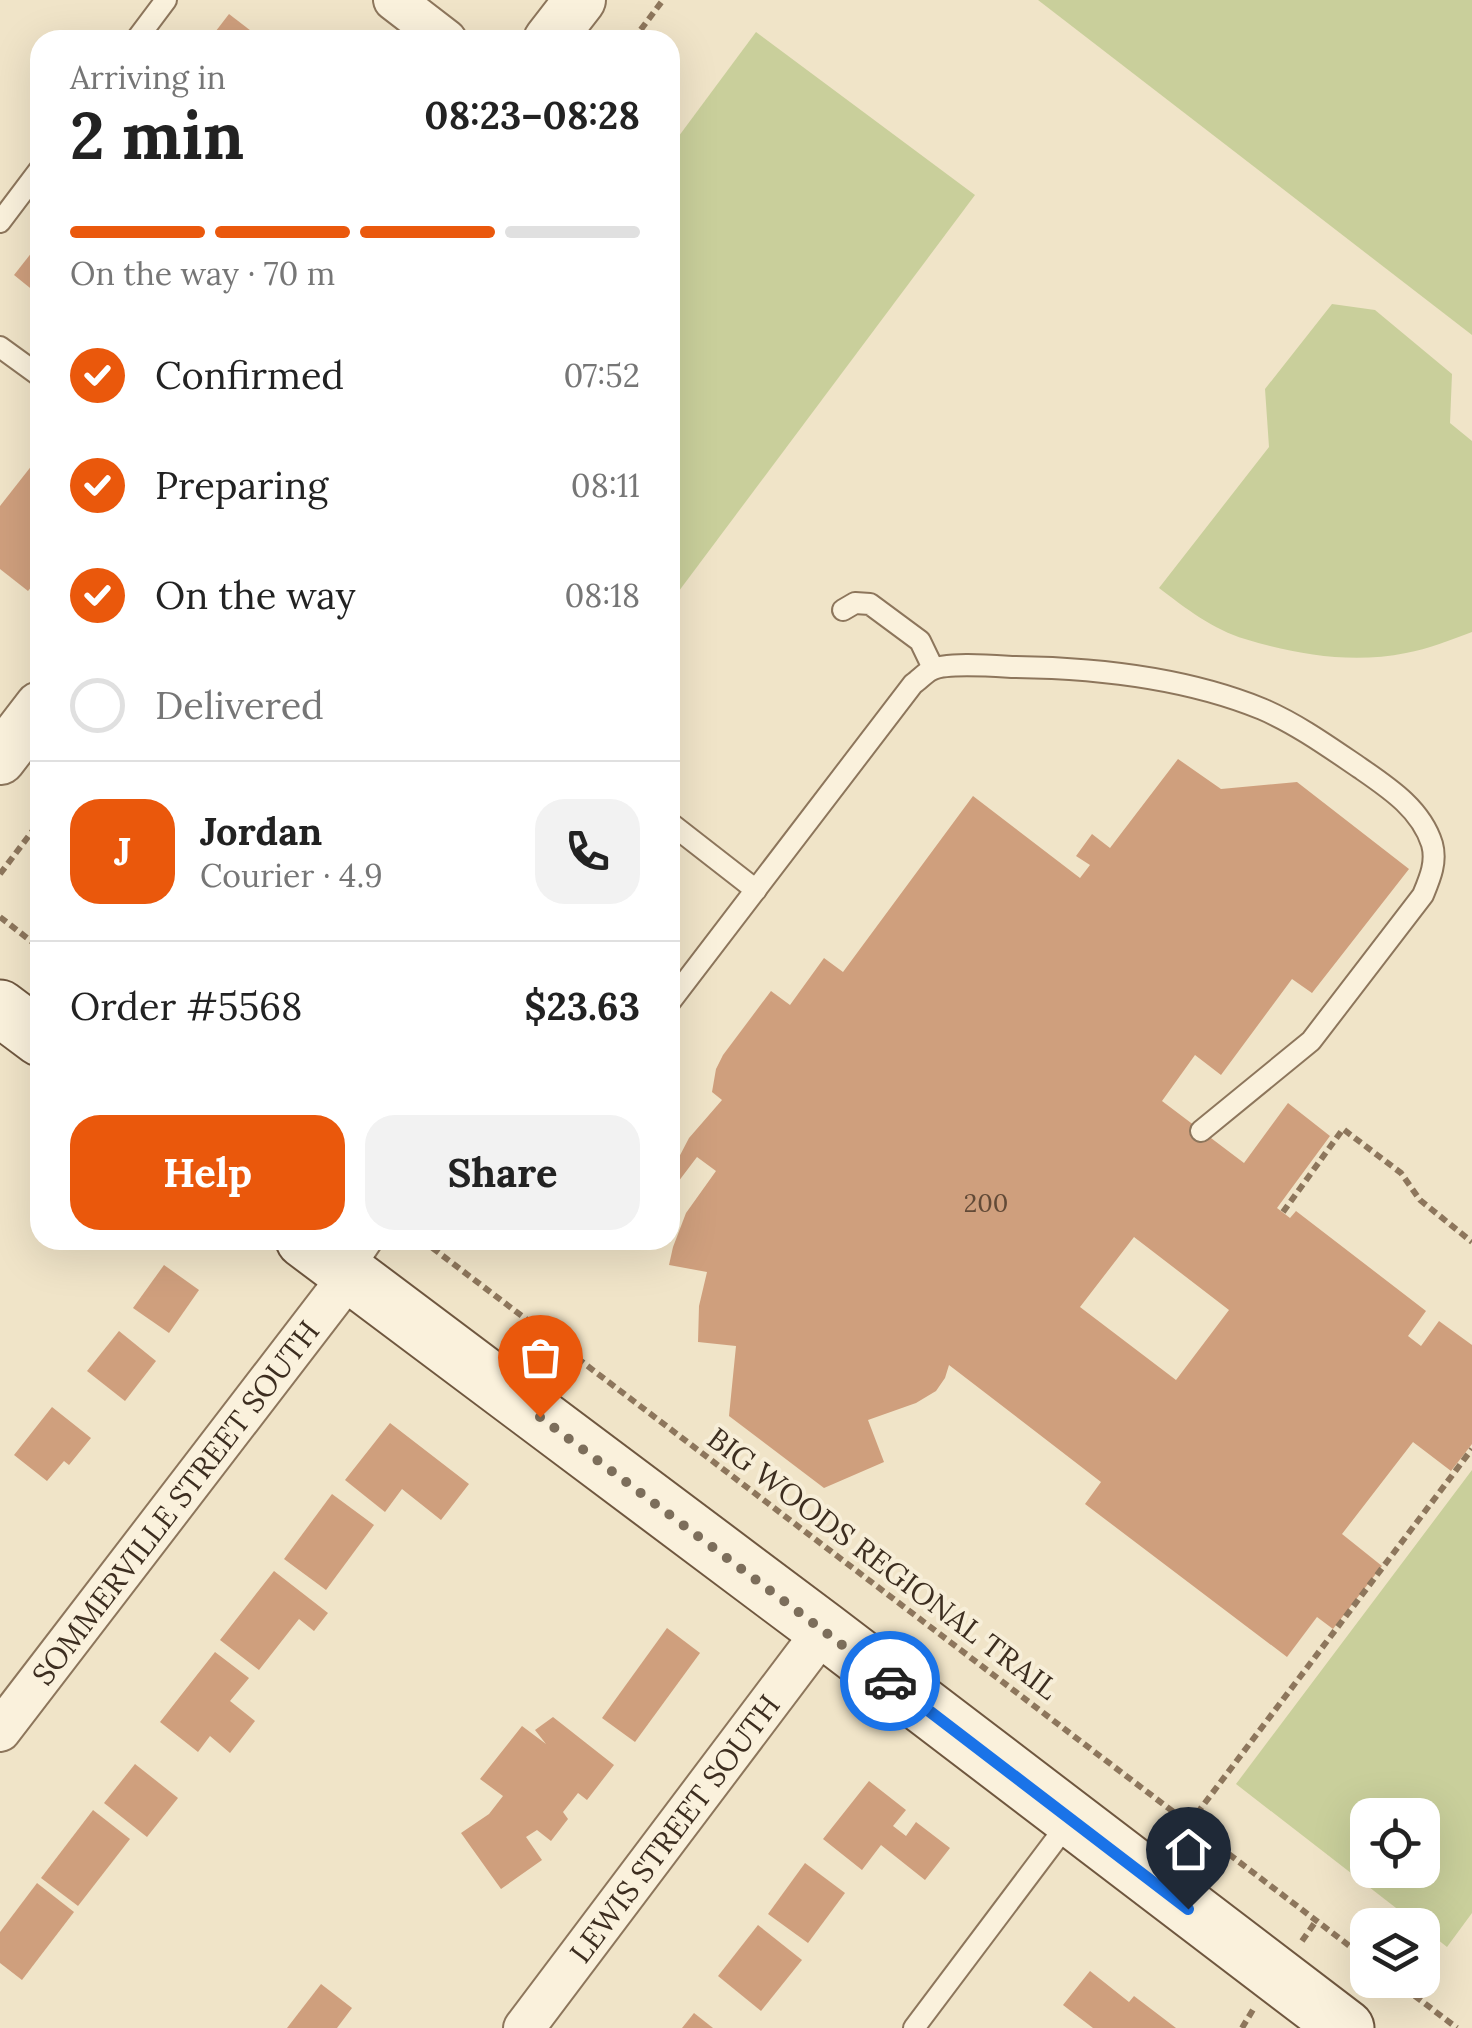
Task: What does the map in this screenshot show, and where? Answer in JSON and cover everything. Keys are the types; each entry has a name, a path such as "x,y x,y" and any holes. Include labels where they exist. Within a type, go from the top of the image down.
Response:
{"main road":[{"path":"0,1008 30,1030"},
{"path":"362,1257 824,1630 1319,2020"}],"street":[{"path":"394,0 433,30"},
{"path":"557,30 580,0"},
{"path":"0,759 30,720"},
{"name":"SOMMERVILLE STREET SOUTH","path":"0,1731 362,1257"},
{"name":"LEWIS STREET SOUTH","path":"524,2028 824,1630"}],"lane":[{"path":"144,30 166,0"},
{"path":"0,222 30,182"},
{"path":"0,347 30,369"},
{"path":"843,610 854,603 870,604 920,641 933,668"},
{"path":"680,989 913,684 933,668 1064,668 1134,675 1209,693 1262,709 1316,738 1406,802 1422,821 1433,847 1433,870 1423,895 1311,1042 1201,1130"},
{"path":"680,831 756,890"},
{"path":"914,2028 1070,1820"}],"path":[{"path":"640,30 663,0"},
{"path":"0,874 30,834"},
{"path":"0,917 30,940"},
{"path":"1283,1212 1342,1128 1402,1173 1420,1200 1472,1242"},
{"name":"BIG WOODS REGIONAL TRAIL","path":"435,1250 1350,1946"},
{"path":"1189,1824 1472,1449"},
{"path":"1418,1998 1457,2028"}],"green space":[{"path":"1038,0 1472,0 1472,335"},
{"path":"756,32 975,195 680,590 680,135"},
{"path":"1332,304 1375,310 1452,374 1450,423 1472,441 1472,632 1386,656 1345,658 1304,653 1233,635 1189,611 1159,588 1269,447 1265,389"},
{"path":"1472,1470 1472,1913 1447,1947 1440,1941 1440,1908 1396,1908 1370,1888 1440,1888 1440,1798 1350,1798 1350,1872 1236,1784"}],"building":[{"path":"229,14 250,30 217,30"},
{"path":"30,255 30,288 14,275"},
{"path":"30,468 28,591 0,569 0,506"},
{"path":"1178,759 1221,789 1297,782 1409,869 1312,993 1292,979 1221,1075 1195,1055 1162,1101 1244,1163 1288,1103 1330,1136 1277,1208 1290,1218 1296,1211 1426,1311 1408,1336 1421,1346 1439,1321 1472,1345 1472,1444 1451,1471 1413,1442 1342,1534 1382,1566 1333,1629 1317,1617 1287,1657 1085,1504 1101,1482 949,1365 936,1391 916,1403 868,1420 884,1462 824,1488 729,1416 736,1346 698,1342 699,1306 707,1272 669,1265 672,1250 680,1250 680,1229 686,1213 716,1171 697,1157 680,1179 680,1155 689,1138 722,1100 712,1092 723,1055 771,991 790,1005 824,958 843,972 973,796 1080,878 1090,865 1076,856 1092,834 1110,848","holes":["1134,1237 1229,1310 1176,1380 1080,1307"]},
{"path":"164,1265 199,1290 169,1333 133,1308"},
{"path":"119,1331 156,1361 125,1401 87,1371"},
{"path":"52,1407 91,1438 69,1465 64,1461 47,1481 14,1455"},
{"path":"390,1423 469,1484 441,1520 402,1489 385,1512 345,1480"},
{"path":"332,1494 374,1525 326,1590 284,1559"},
{"path":"274,1571 328,1613 314,1631 299,1619 259,1670 220,1640"},
{"path":"667,1628 700,1653 635,1742 602,1718"},
{"path":"215,1652 249,1678 230,1701 255,1721 230,1753 210,1736 198,1752 160,1722"},
{"path":"553,1717 614,1765 587,1800 578,1793 563,1812 568,1819 551,1841 537,1830 526,1837 542,1860 501,1889 461,1833 489,1814 503,1796 480,1779 522,1726 546,1744 535,1730"},
{"path":"135,1764 178,1798 147,1837 104,1803"},
{"path":"869,1781 906,1810 893,1826 906,1836 916,1822 950,1848 925,1880 881,1845 862,1870 823,1839"},
{"path":"93,1810 130,1839 78,1906 41,1878"},
{"path":"805,1863 845,1893 808,1943 768,1914"},
{"path":"37,1883 74,1912 22,1980 0,1963 0,1932"},
{"path":"758,1925 802,1960 761,2011 718,1976"},
{"path":"1090,1971 1129,2002 1134,1996 1176,2028 1093,2028 1063,2005"},
{"path":"321,1984 352,2008 337,2028 287,2028"},
{"path":"694,2013 713,2028 682,2028"}],"way so far":[{"path":"540,1417 890,1681"}],"route":[{"path":"890,1681 1188,1909"}]}
